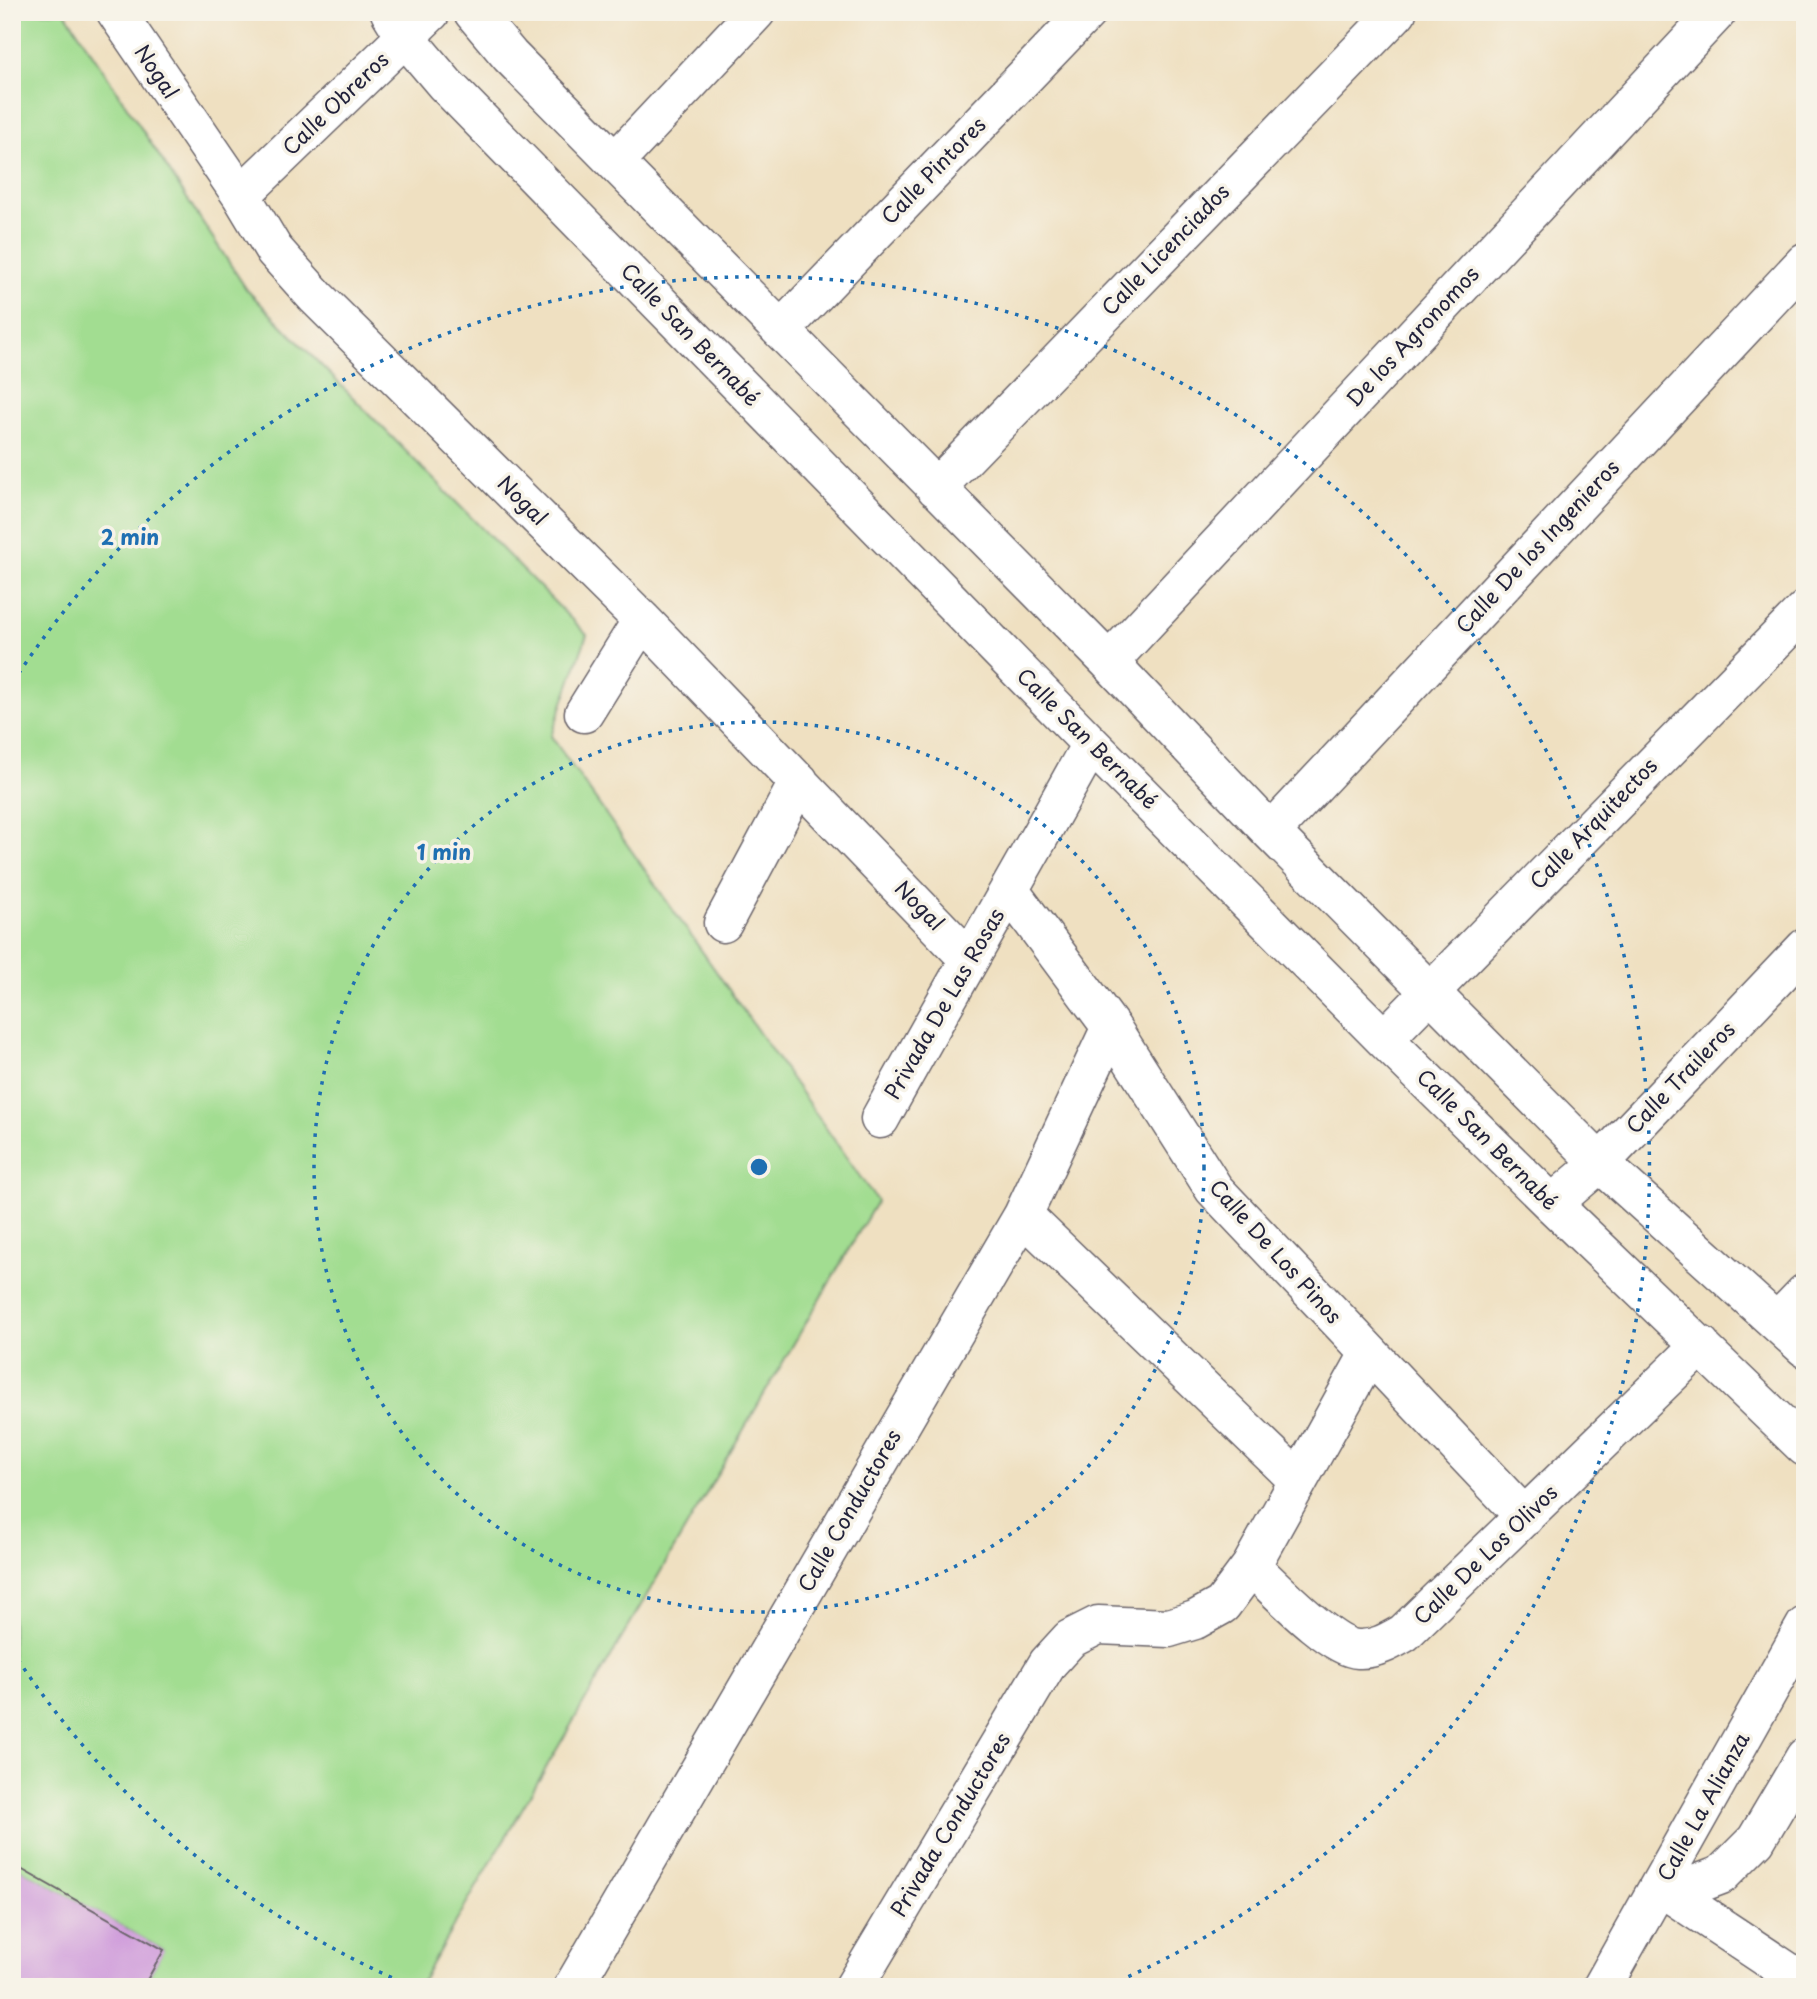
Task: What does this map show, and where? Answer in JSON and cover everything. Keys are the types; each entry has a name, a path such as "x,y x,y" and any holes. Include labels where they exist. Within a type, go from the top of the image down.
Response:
{"street":[{"name":"Nogal","path":"116,12 241,195 274,250 316,297 642,620 968,958"},
{"path":"472,12 510,56 1109,662 1270,832 1600,1163 1805,1348"},
{"path":"615,162 756,12"},
{"name":"Calle Pintores","path":"781,330 1087,12"},
{"name":"Calle Licenciados","path":"936,488 1396,12"},
{"name":"De los Agronomos","path":"1109,662 1717,12"},
{"name":"Calle Obreros","path":"241,195 409,21"},
{"name":"Calle San Bernabé","path":"409,21 445,84 1091,744 1384,1039 1805,1447"},
{"name":"Calle De los Ingenieros","path":"1270,832 1805,262"},
{"name":"Calle Arquitectos","path":"1384,1039 1805,610"},
{"path":"584,713 642,620"},
{"name":"Privada De Las Rosas","path":"880,1119 968,958 1010,891 1091,744"},
{"path":"723,923 799,781"},
{"name":"Calle De Los Pinos","path":"1010,891 1111,1027 1213,1189 1525,1517"},
{"name":"Calle Traileros","path":"1552,1204 1600,1163 1805,948"},
{"name":"Calle Conductores","path":"573,1987 1023,1215 1111,1027"},
{"path":"1023,1215 1298,1480"},
{"path":"1777,1322 1805,1293"},
{"name":"Calle De Los Olivos","path":"1251,1566 1336,1642 1357,1650 1382,1646 1404,1633 1701,1345"},
{"name":"Privada Conductores","path":"854,1987 1048,1663 1070,1639 1098,1625 1169,1628 1195,1620 1222,1605 1251,1566 1368,1354"},
{"name":"Calle La Alianza","path":"1602,1987 1805,1626"},
{"path":"1659,1886 1697,1884 1721,1875 1756,1840 1805,1757"},
{"path":"1659,1886 1805,1983"}],"green space":[{"path":"12,12 65,12 247,290 587,635 551,736 877,1201 418,1987 143,1987 163,1950 12,1864"}],"building":[{"path":"12,1864 164,1950 143,1987 12,1987"}]}
